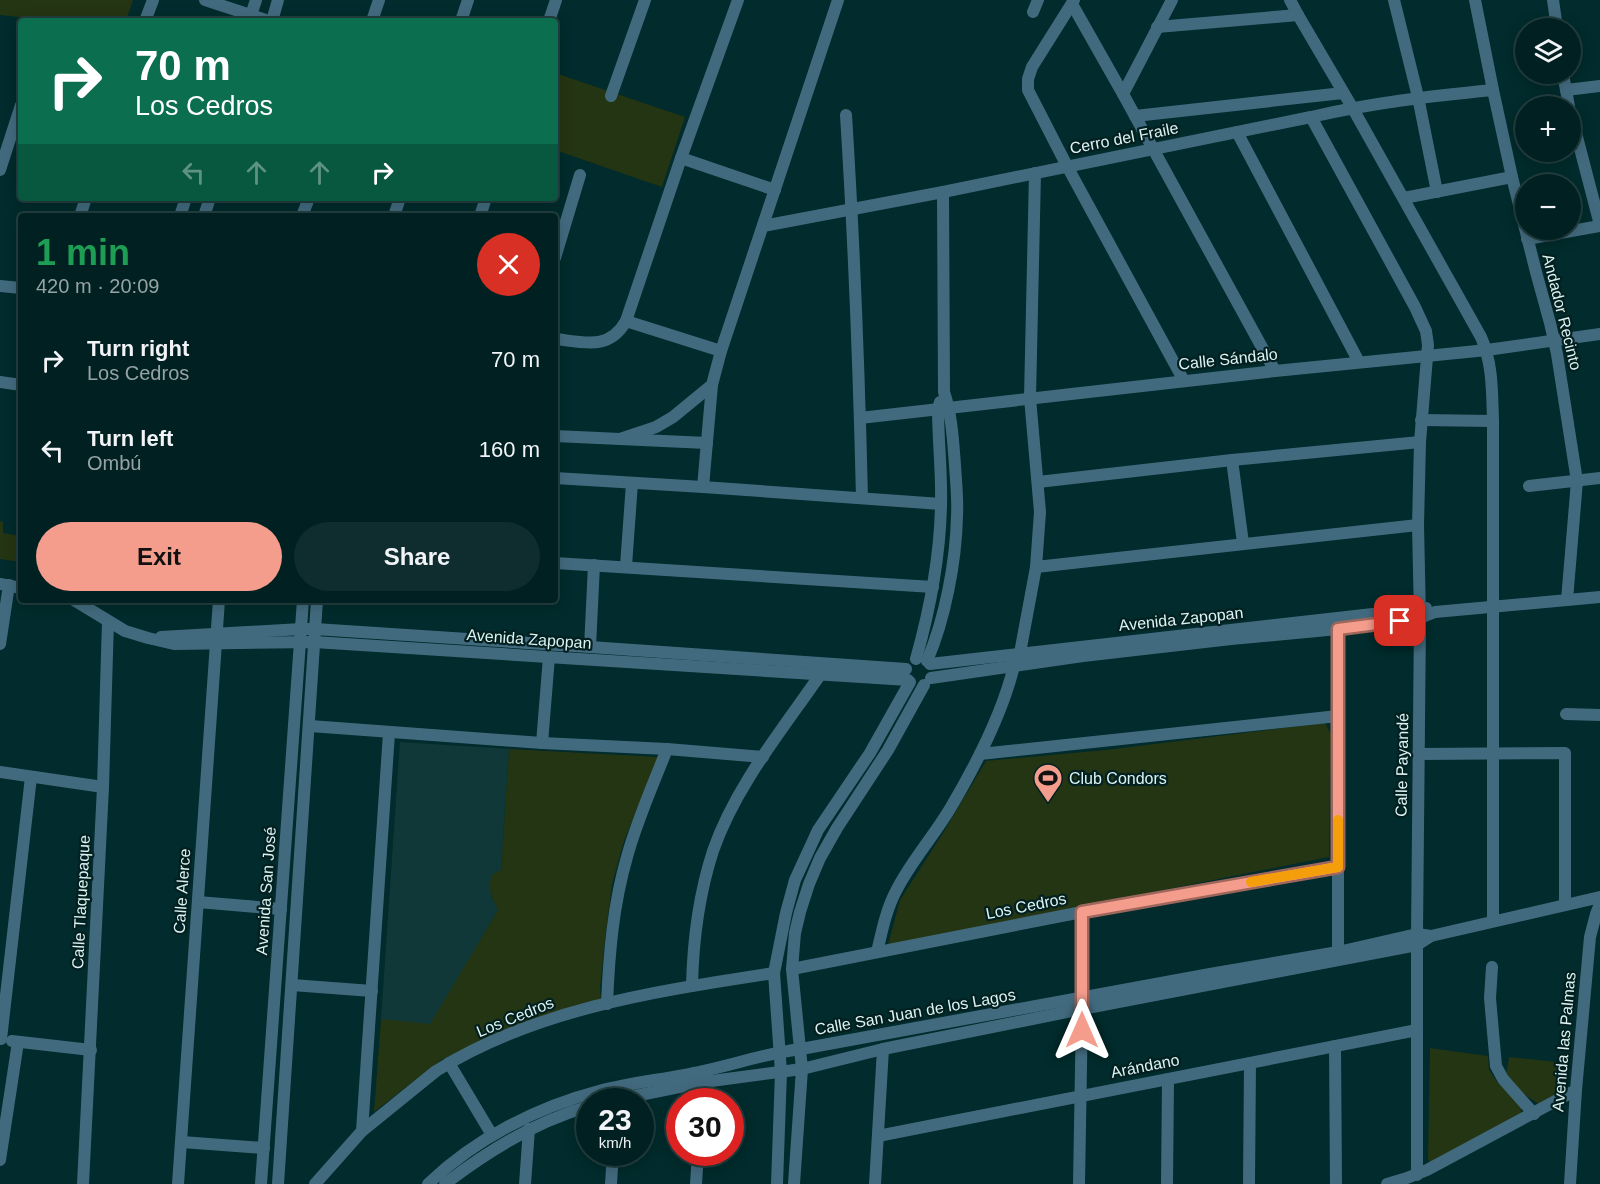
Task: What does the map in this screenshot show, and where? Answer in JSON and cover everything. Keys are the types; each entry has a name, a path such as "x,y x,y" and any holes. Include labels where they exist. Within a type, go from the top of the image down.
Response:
{"street":[{"path":"147,18 153,0"},
{"path":"205,0 250,18 256,0"},
{"path":"271,18 278,0"},
{"path":"373,18 379,0"},
{"path":"462,18 468,0"},
{"path":"550,18 556,0"},
{"path":"611,96 645,0"},
{"path":"558,339 599,343 607,341 623,326 738,0"},
{"path":"703,487 712,385 721,351 838,0"},
{"path":"1033,12 1038,0"},
{"path":"1123,94 1172,0"},
{"path":"1290,0 1404,198 1487,350 1493,421 1493,921"},
{"path":"1394,0 1418,97 1437,192"},
{"name":"Andador Recinto","path":"1475,0 1492,90 1515,189"},
{"path":"1553,0 1556,18"},
{"path":"1184,381 1028,90 1028,79 1032,67 1073,2 1275,371"},
{"path":"1157,27 1298,15"},
{"path":"1565,84 1567,96"},
{"path":"1566,90 1600,86"},
{"name":"Cerro del Fraile","path":"763,226 943,192 1352,107 1418,97 1492,90"},
{"path":"1135,116 1343,93"},
{"path":"0,170 18,114"},
{"path":"846,115 852,208 862,498"},
{"name":"Calle Payandé","path":"1311,117 1421,319 1428,345 1420,442 1418,525 1420,613 1417,1175"},
{"path":"1237,132 1359,362"},
{"path":"1581,151 1600,225 1581,229"},
{"path":"681,158 775,190"},
{"path":"1020,653 1036,567 1040,512 1030,398 1035,173"},
{"path":"558,248 580,175"},
{"path":"1404,198 1512,177"},
{"path":"794,1184 802,1069 792,969 795,933 800,912 820,858 888,750 933,671 924,661 939,542 941,504 944,392 943,192"},
{"name":"Andador Recinto","path":"1527,240 1555,340 1577,481 1568,600"},
{"path":"0,286 18,288"},
{"path":"623,326 721,351"},
{"name":"Calle Sándalo","path":"860,418 1275,371 1487,350 1600,334"},
{"path":"0,382 18,385"},
{"path":"620,439 656,427 673,417 712,385"},
{"path":"777,1184 781,1072 774,973 786,913 795,880 806,854 818,830 870,753 908,677 908,664 924,661 935,642 950,578 957,531 953,432 943,409"},
{"path":"1422,420 1493,421"},
{"path":"558,435 707,443"},
{"path":"1038,482 1420,442"},
{"path":"1232,460 1243,543"},
{"path":"558,478 941,504"},
{"path":"1529,486 1600,478"},
{"path":"626,567 632,483"},
{"path":"1036,567 1418,525"},
{"path":"558,563 933,587"},
{"path":"590,646 594,565"},
{"path":"0,644 10,586"},
{"name":"Avenida Zapopan","path":"924,661 1420,613 1427,616 1435,612 1600,597"},
{"name":"Avenida Zapopan","path":"79,603 125,631 174,644 301,629 315,636 549,657 820,675 908,677"},
{"name":"Calle Alerce","path":"178,1184 219,603"},
{"name":"Avenida San José","path":"261,1184 303,603"},
{"name":"Avenida San José","path":"278,1184 317,603"},
{"name":"Avenida Zapopan","path":"928,682 1083,656 1338,629 1420,613"},
{"name":"Calle Tlaquepaque","path":"84,1184 103,787 108,621"},
{"path":"1338,629 1338,952"},
{"name":"Avenida Zapopan","path":"216,639 300,642 315,636 590,646 908,677"},
{"path":"542,743 549,657"},
{"path":"877,952 883,923 895,891 918,853 951,808 980,754 1002,707 1014,666"},
{"path":"692,986 699,910 714,850 728,818 763,757 820,675"},
{"path":"908,677 914,685 928,682"},
{"path":"1566,714 1600,716"},
{"path":"980,754 1338,716"},
{"path":"310,726 763,757"},
{"path":"362,1131 389,733"},
{"path":"606,1004 616,902 626,858 667,749"},
{"path":"1419,754 1565,753 1565,905"},
{"path":"0,772 103,787"},
{"path":"31,777 0,1039 91,1050"},
{"name":"Los Cedros","path":"792,969 1082,912 1338,867"},
{"name":"Calle San Juan de los Lagos","path":"428,1184 440,1172 492,1135 571,1099 632,1084 702,1071 780,1051 1082,1003 1417,940 1600,897"},
{"path":"198,902 281,909"},
{"name":"Avenida las Palmas","path":"1570,1184 1576,1090 1595,947 1593,924 1600,904"},
{"path":"1076,1183 1081,1095 1082,912"},
{"name":"Calle San Juan de los Lagos","path":"654,1093 704,1082 802,1069 1082,1003 1338,952 1417,940"},
{"path":"1492,967 1490,998 1494,1030 1494,1059 1499,1074 1534,1114"},
{"name":"Los Cedros","path":"315,1184 362,1131 436,1071 509,1033 606,1004 692,986 774,973"},
{"path":"292,985 372,991"},
{"name":"Arándano","path":"878,1136 1417,1030"},
{"path":"0,1160 18,1042"},
{"path":"1335,1046 1336,1184"},
{"path":"875,1184 883,1049"},
{"path":"449,1063 492,1135"},
{"path":"1249,1184 1250,1063"},
{"path":"270,1075 285,1075"},
{"path":"1167,1184 1168,1079"},
{"path":"703,1088 704,1082"},
{"path":"1387,1184 1417,1175 1440,1164 1576,1090"},
{"path":"446,1184 476,1160 529,1129 576,1110"},
{"path":"525,1184 529,1129"},
{"path":"182,1142 264,1148"},
{"path":"610,1184 612,1166"},
{"path":"696,1184 697,1166"}],"shaded area":[{"path":"400,742 509,749 501,870 491,895 498,910 430,1025 381,1019"}],"green space":[{"path":"0,0 133,0 127,18 28,18 0,15"},
{"path":"558,74 685,117 662,187 558,151"},
{"path":"0,521 3,522 3,533 18,536 18,562 0,559"},
{"path":"1325,723 1331,734 1329,857 888,945 900,900 986,761 1106,750"},
{"path":"509,749 658,757 624,841 612,884 600,988 601,1001 536,1019 441,1060 374,1112 381,1019 430,1024 498,910 492,897 490,884 492,875 501,870"},
{"path":"1430,1048 1488,1056 1489,1070 1497,1082 1521,1104 1521,1113 1431,1165 1428,1159"},
{"path":"1509,1057 1566,1063 1564,1091 1540,1105 1521,1092 1506,1075"}],"slow traffic":[{"path":"1251,882 1338,867 1338,820"}],"place":[{"name":"Club Condors","path":"1048,804"}],"route":[{"path":"1082,1030 1082,912 1338,867 1338,629 1400,621"}]}
